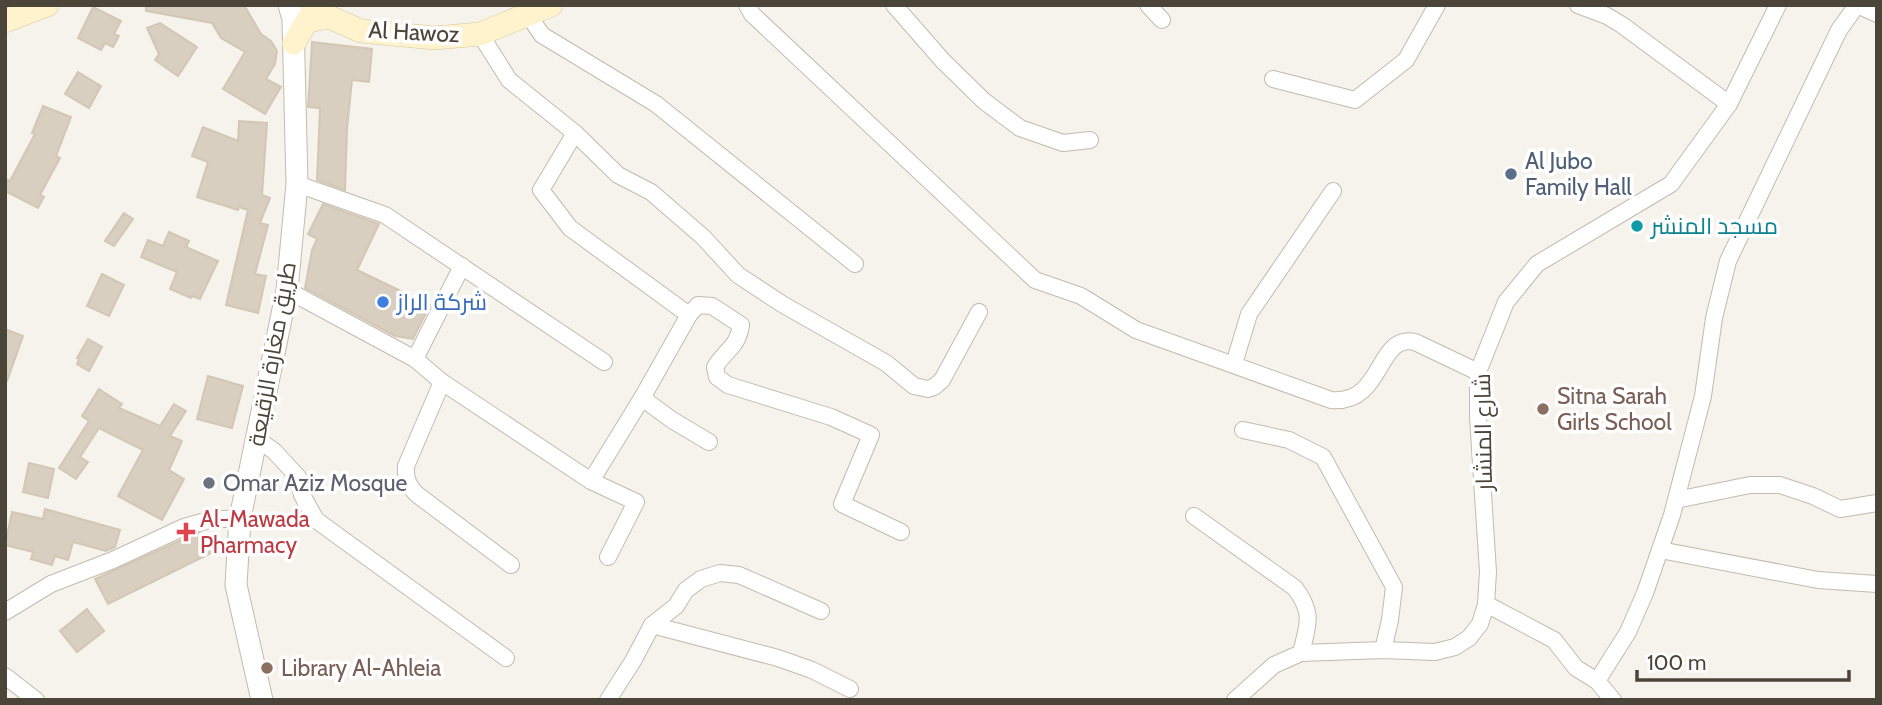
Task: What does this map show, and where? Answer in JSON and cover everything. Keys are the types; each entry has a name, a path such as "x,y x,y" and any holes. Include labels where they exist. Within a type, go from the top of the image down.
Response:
{"main road":[{"path":"5,21 47,5"},
{"name":"Al Hawoz","path":"320,11 361,31 435,37 480,34 551,5"},
{"path":"294,43 307,21 320,11"}],"street":[{"name":"طريق مغارة الزقيعة","path":"262,700 236,585 240,518 287,290 297,184 293,19 289,5"},
{"path":"747,5 752,14 1027,274 1044,284 1081,296 1136,330 1328,399 1339,401 1362,393 1392,347 1404,341 1416,343 1478,372"},
{"path":"894,5 943,61 984,101 1020,128 1062,143 1090,140"},
{"path":"1147,5 1162,20"},
{"path":"1273,79 1355,100 1406,60 1437,5"},
{"path":"1578,5 1621,24 1729,104"},
{"name":"شارع المنشار","path":"1235,700 1274,665 1301,653 1383,650 1435,652 1455,647 1469,638 1480,624 1486,604 1488,572 1478,418 1478,372 1506,302 1537,264 1671,184 1729,104 1778,5"},
{"path":"1597,681 1628,632 1645,593 1676,500 1703,396 1714,318 1728,261 1839,30 1857,5 1877,14"},
{"path":"528,15 542,35 656,104 855,264"},
{"path":"480,34 509,80 575,133 618,175 651,192 693,228 738,275 782,304 886,363 917,387 931,388 940,382 979,312"},
{"path":"575,133 541,190 570,228 689,315"},
{"path":"297,184 385,215 604,362"},
{"path":"1234,364 1249,314 1333,191"},
{"path":"415,359 462,266"},
{"path":"287,290 415,359 442,383 591,481 636,502 608,557"},
{"path":"591,481 689,315 698,305 712,306 741,326 739,341 723,354 715,368 717,377 728,385 831,417 871,435 842,505 901,532"},
{"path":"442,383 407,466 409,486 511,565"},
{"path":"642,398 709,442"},
{"path":"1242,430 1289,440 1323,457 1394,587 1383,650"},
{"path":"257,439 274,451 298,477 302,495 316,520 506,658"},
{"path":"1676,500 1750,485 1780,485 1840,509 1877,503"},
{"path":"1194,516 1295,588 1305,601 1310,618 1301,653"},
{"path":"5,612 51,584 113,560 184,527 209,520 240,518"},
{"path":"1660,550 1818,580 1877,584"},
{"path":"608,700 652,625 676,606 693,584 720,573 741,576 821,611"},
{"path":"1486,604 1554,640 1576,668 1597,681 1613,700"},
{"path":"652,625 778,658 812,670 850,689"},
{"path":"5,676 36,700"}],"building":[{"path":"146,5 244,5 261,34 271,41 277,51 275,64 266,79 281,87 265,114 223,89 245,52 221,38 212,23 146,11"},
{"path":"93,7 121,21 114,34 119,36 113,47 105,43 101,50 78,38"},
{"path":"160,23 197,47 178,76 155,60 159,54 147,28"},
{"path":"312,42 372,49 369,82 352,80 345,190 317,180 320,108 308,107"},
{"path":"78,72 101,86 89,108 65,94"},
{"path":"43,106 71,117 56,156 60,158 40,195 44,197 38,208 5,191 5,179 10,181 35,134 32,133"},
{"path":"239,121 267,123 262,195 270,198 260,223 268,225 255,274 266,276 258,313 226,305 248,210 239,207 238,210 197,197 208,162 192,156 203,127 238,141"},
{"path":"323,204 379,224 357,270 430,305 413,339 395,336 305,288 312,250 317,239 308,234"},
{"path":"124,213 133,219 114,246 105,241"},
{"path":"169,232 189,241 186,247 218,261 200,299 170,289 177,272 141,257 148,240 163,246"},
{"path":"102,274 124,285 109,316 87,306"},
{"path":"5,329 23,336 7,381 5,381"},
{"path":"88,339 102,347 89,371 77,364 77,358"},
{"path":"208,376 243,386 232,428 197,419"},
{"path":"99,389 122,404 119,408 160,426 174,404 186,411 170,436 182,441 169,470 184,479 162,520 118,496 143,450 99,428 80,457 88,462 76,479 59,468 89,421 82,416"},
{"path":"29,463 54,469 48,498 23,492"},
{"path":"45,509 120,530 115,547 106,551 73,542 68,560 55,556 52,565 31,559 33,552 5,545 12,512 43,519"},
{"path":"201,533 211,553 108,604 95,579"},
{"path":"87,609 104,631 77,652 60,631"}],"place":[{"name":"Al Jubo Family Hall","path":"1511,174"},
{"name":"مسجد المنشر","path":"1637,226"},
{"name":"شركة الراز","path":"383,302"},
{"name":"Sitna Sarah Girls School","path":"1543,409"},
{"name":"Omar Aziz Mosque","path":"209,483"},
{"name":"Al-Mawada Pharmacy","path":"186,532"},
{"name":"Library Al-Ahleia","path":"267,668"}]}
